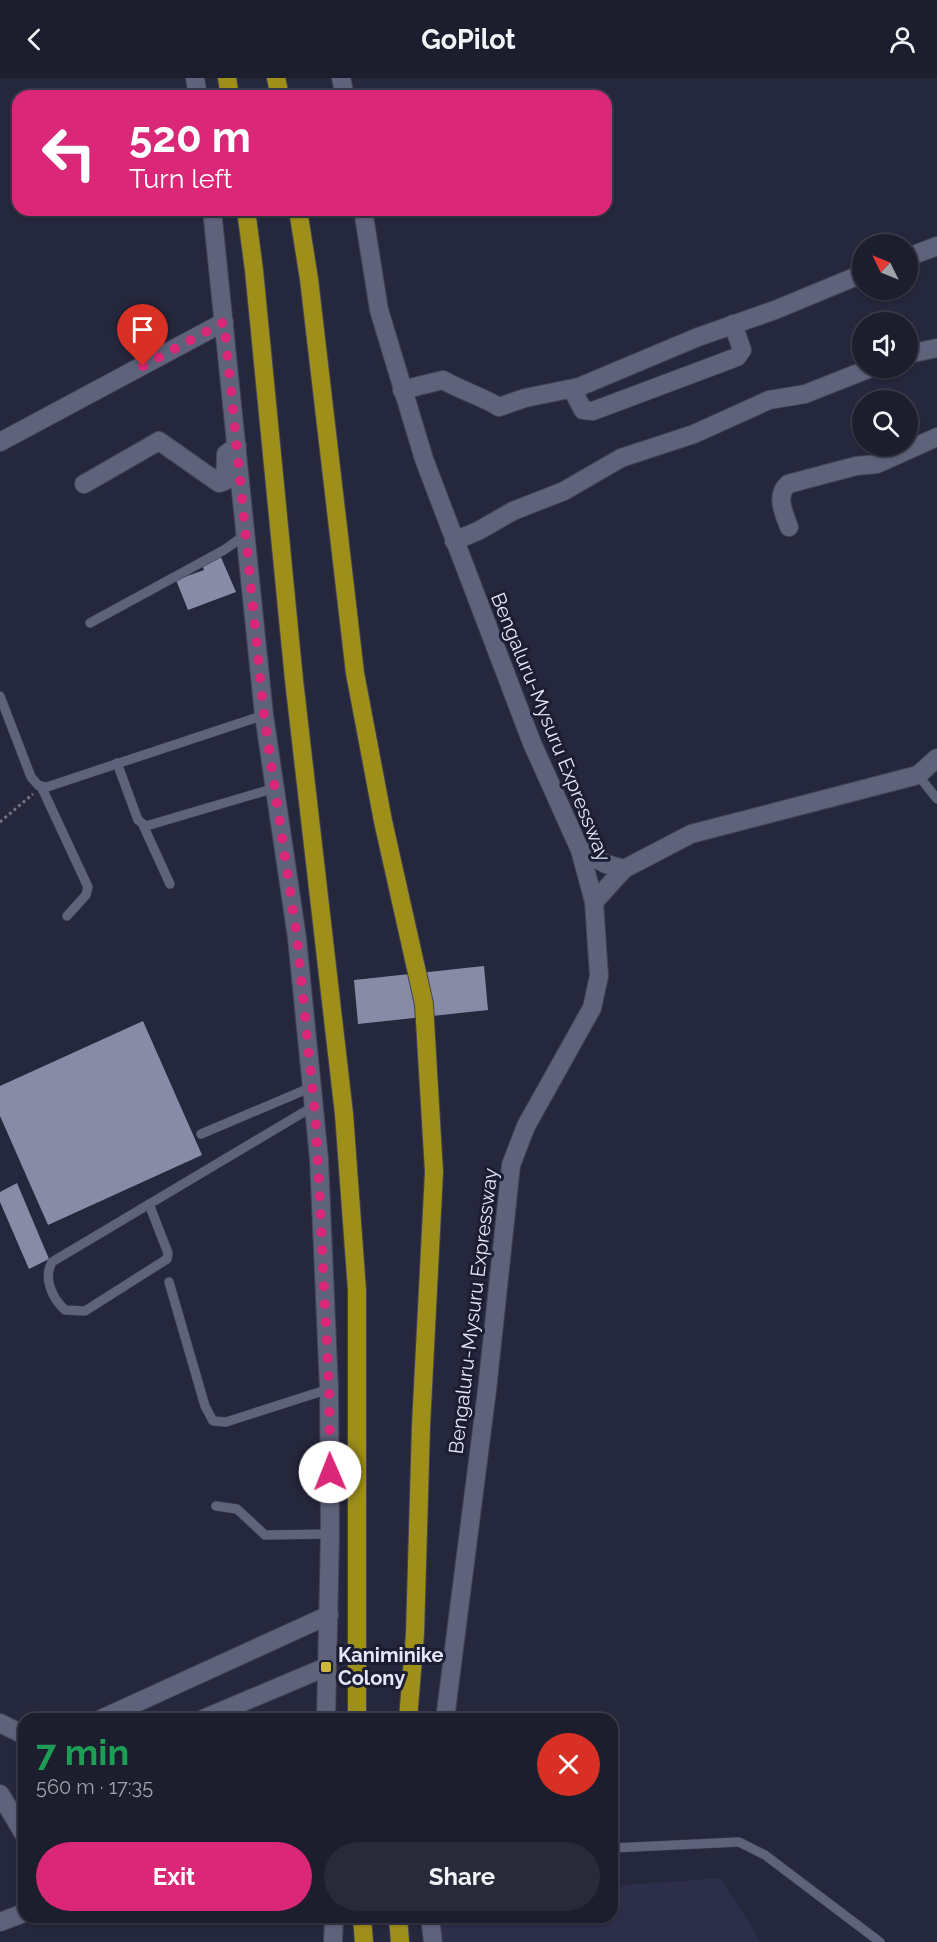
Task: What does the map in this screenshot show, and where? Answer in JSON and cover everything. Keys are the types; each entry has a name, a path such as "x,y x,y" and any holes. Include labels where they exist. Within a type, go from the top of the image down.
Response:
{"highway":[{"path":"247,216 294,680 344,1114 355,1255 357,1290 357,1713"},
{"name":"Bengaluru-Mysuru Expressway","path":"299,216 309,279 355,673 383,821 424,1004 434,1172 421,1425 415,1634 408,1713"},
{"path":"362,1923 364,1942"},
{"path":"398,1923 400,1942"}],"street":[{"path":"213,216 264,716 297,938 319,1158 329,1389 330,1534 326,1713"},
{"name":"Bengaluru-Mysuru Expressway","path":"364,216 379,310 402,390 454,541 532,743 580,850 594,902 599,976 592,1008 526,1126 511,1165 487,1390 446,1713"},
{"path":"918,253 937,246"},
{"path":"402,390 443,380 464,393 484,398 499,407 525,398 572,389 852,278"},
{"path":"0,442 224,322"},
{"path":"572,389 583,410 593,411 737,357 742,350 733,324"},
{"path":"918,352 937,348"},
{"path":"454,541 478,531 513,511 564,491 621,458 694,434 769,400 805,394 852,376"},
{"path":"789,527 782,507 782,495 788,484 856,466 877,464 937,437"},
{"path":"84,484 156,441 223,483 226,454 237,446"},
{"path":"594,902 624,869 691,834 918,775 937,758"},
{"path":"580,850 606,864 624,869"},
{"path":"114,1713 329,1615"},
{"path":"217,1713 326,1667"},
{"path":"0,1723 18,1732"},
{"path":"0,1794 18,1824"},
{"path":"1,1919 18,1915"},
{"path":"333,1942 334,1923"},
{"path":"431,1923 433,1942"}],"lane":[{"path":"90,623 224,550 245,535"},
{"path":"0,696 31,777 41,786 88,886 86,894 67,916"},
{"path":"41,786 47,787 264,716"},
{"path":"117,763 138,820 143,825 170,884"},
{"path":"918,775 937,799"},
{"path":"143,825 275,788"},
{"path":"201,1134 312,1086"},
{"path":"149,1204 168,1253 167,1259 85,1311 65,1310 56,1302 48,1281 48,1269 52,1262 149,1204 314,1106"},
{"path":"169,1282 205,1406 213,1421 226,1422 329,1389"},
{"path":"216,1506 237,1509 265,1535 330,1534"},
{"path":"618,1848 745,1844 765,1855 880,1942"}],"path":[{"path":"0,822 41,786"}],"shaded area":[{"path":"721,1878 761,1942 443,1942 440,1923 618,1923 618,1886"}],"building":[{"path":"220,555 236,592 188,610 176,580 204,570 202,564"},
{"path":"484,966 488,1010 358,1024 354,980"},
{"path":"143,1021 202,1155 48,1225 0,1116 0,1086"},
{"path":"17,1183 49,1259 29,1269 0,1202 0,1192"}],"place":[{"name":"Kaniminike Colony","path":"326,1667"}],"route":[{"path":"143,366 224,322 264,716 297,938 316,1125 329,1389 330,1472"}]}
